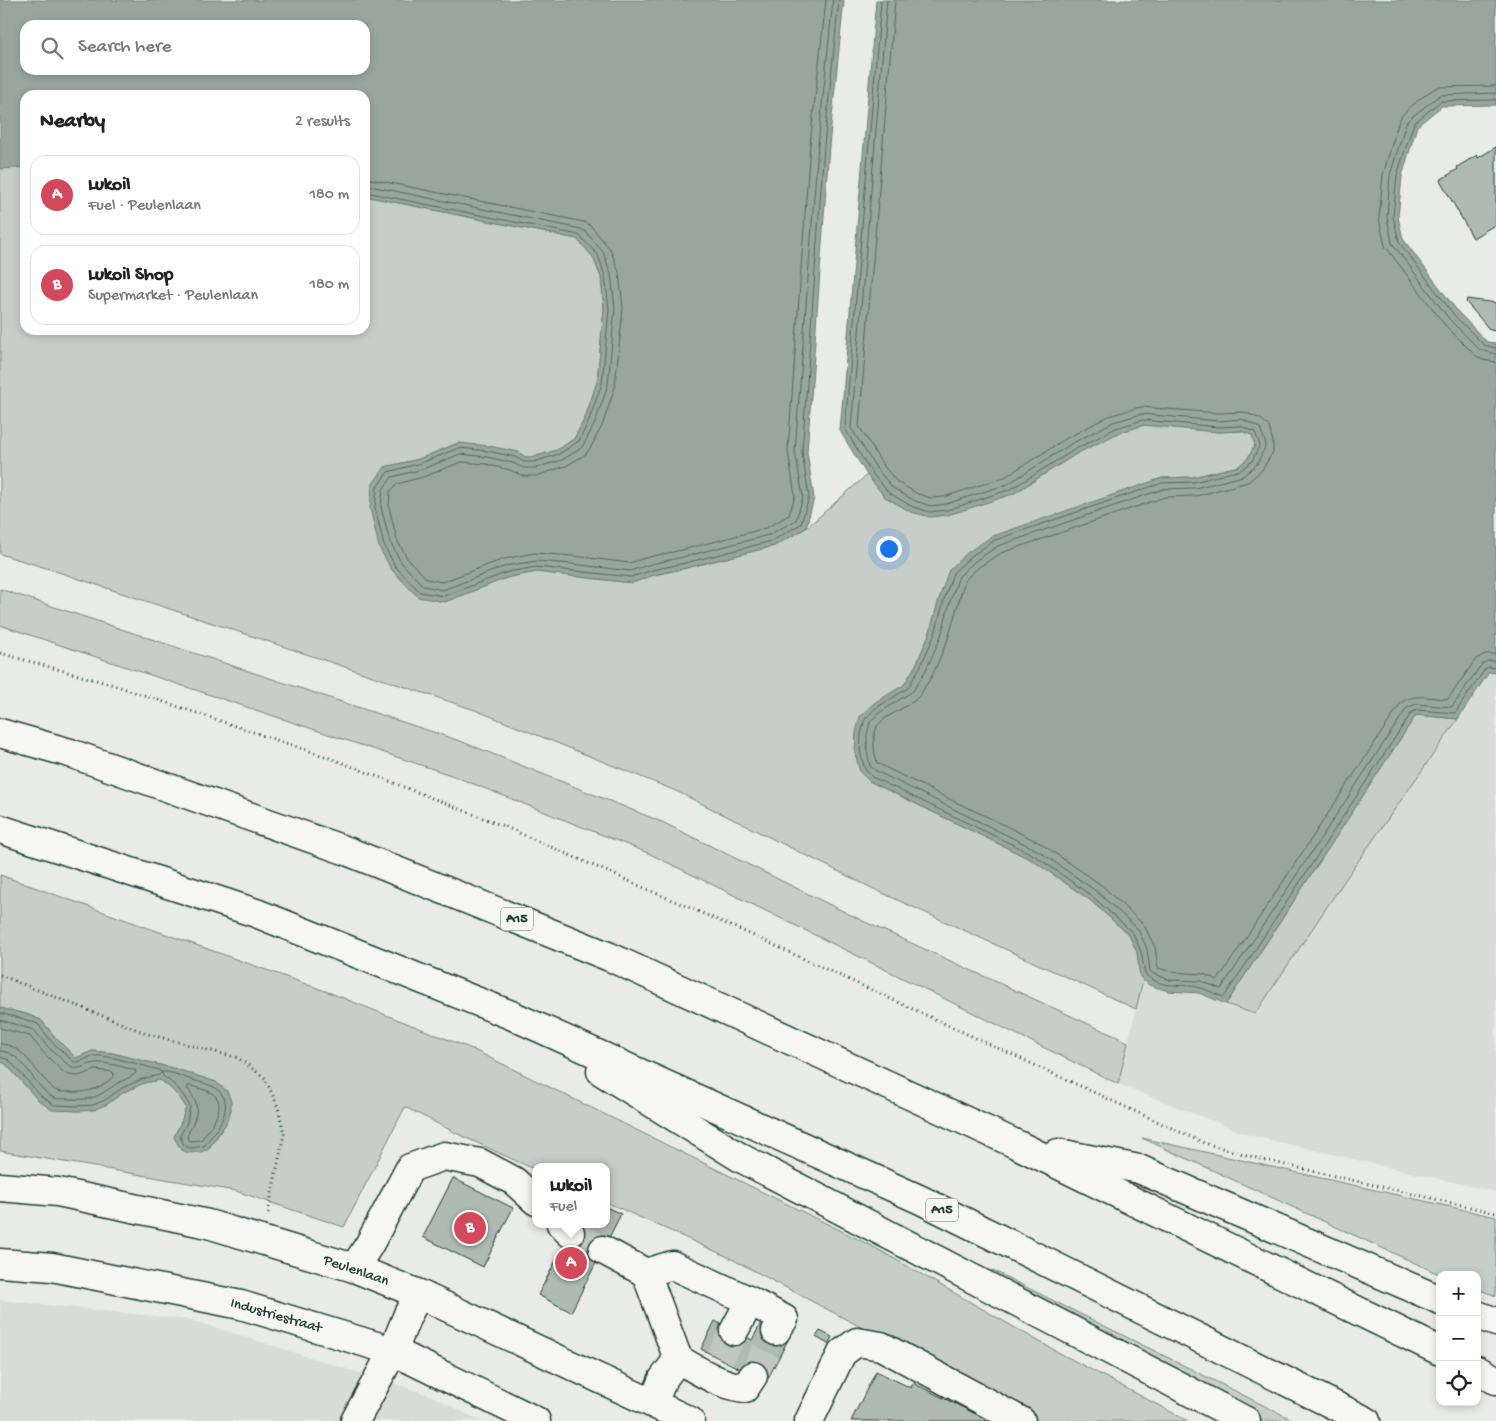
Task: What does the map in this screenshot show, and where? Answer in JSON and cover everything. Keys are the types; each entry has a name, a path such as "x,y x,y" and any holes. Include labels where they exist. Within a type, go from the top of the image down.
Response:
{"main road":[{"name":"A15","path":"0,733 70,753 347,851 592,950 1018,1145 1436,1349"},
{"name":"A15","path":"0,828 256,913 511,1015 921,1200 1366,1421"},
{"name":"A15","path":"511,1015 741,1158 1246,1421"},
{"name":"A15","path":"1018,1145 1139,1169 1436,1298"},
{"path":"354,1268 369,1245 410,1168 444,1156 480,1163 514,1181 532,1197"},
{"name":"Peulenlaan","path":"0,1187 58,1192 208,1224 354,1268 419,1294 690,1421"},
{"path":"603,1250 646,1273 678,1359"},
{"name":"Industriestraat","path":"0,1263 52,1267 242,1305 393,1351 536,1421"},
{"path":"646,1273 672,1265 784,1318 776,1331"},
{"path":"355,1421 393,1351 408,1314 419,1294"},
{"path":"734,1331 750,1301"},
{"path":"1480,1316 1496,1322"},
{"path":"809,1421 842,1353 857,1342 881,1346 1021,1421"},
{"path":"678,1359 715,1368 733,1386 745,1388 753,1376"},
{"path":"653,1403 663,1378 678,1359"},
{"path":"1481,1372 1496,1380"}],"path":[{"path":"0,652 118,686 330,758 501,825 754,936 1204,1143 1264,1160 1496,1213"},
{"path":"0,975 148,1034 238,1058 265,1078 278,1107 284,1134 268,1214"}],"shaded area":[{"path":"20,167 20,335 370,335 370,197 577,239 593,257 601,277 604,309 597,382 585,418 574,439 557,450 533,457 525,457 518,452 458,443 419,459 385,467 445,602 509,577 537,572 632,583 654,575 774,546 806,528 867,475 885,497 1013,494 1076,454 1118,433 1144,425 1218,432 1241,431 1252,435 1255,445 1248,458 1239,466 1193,477 1162,478 939,599 930,632 916,665 904,685 873,704 855,752 860,772 869,781 1032,860 1090,900 1129,935 1137,952 1140,977 1143,980 1136,1009 878,891 676,791 475,710 0,554 0,169"},
{"path":"0,589 463,742 662,822 863,921 1128,1042 1118,1084 648,853 451,775 0,625"},
{"path":"1489,672 1496,673 1496,1192 1249,1135 1118,1084 1143,980 1149,985 1168,991 1199,993 1255,1014"},
{"path":"1416,715 1458,719 1347,877 1255,1014 1226,1004"},
{"path":"0,875 328,992 472,1049 872,1246 1054,1350 1188,1421 1039,1421 728,1257 610,1204 610,1163 532,1163 532,1168 405,1107 344,1227 236,1191 0,1151 0,1062 5,1063 38,1100 67,1110 79,1111 107,1104 124,1092 144,1083 160,1080 181,1099 186,1107 174,1137 208,1150 225,1125 231,1110 216,1082 176,1069 112,1053 92,1051 76,1058 41,1020 26,1014 0,1008"},
{"path":"1142,1138 1496,1217 1496,1296 1481,1290 1481,1271 1436,1271 1436,1273"},
{"path":"992,1270 1295,1421 1259,1421 987,1278"},
{"path":"0,1300 191,1320 430,1395 481,1421 0,1421"}],"water":[{"path":"0,0 844,0 829,146 807,452 814,498 806,528 774,546 654,575 632,583 537,572 509,577 445,602 418,597 391,569 379,547 370,508 372,485 385,467 419,459 458,443 489,446 518,452 525,457 533,457 557,450 574,439 585,418 597,382 604,309 601,277 593,257 577,239 370,197 370,90 20,90 20,167 0,169"},
{"path":"876,0 1496,0 1496,105 1442,106 1417,126 1402,176 1398,217 1403,239 1458,312 1487,342 1496,343 1496,673 1489,672 1458,719 1416,715 1226,1004 1199,993 1168,991 1149,985 1140,977 1137,952 1129,935 1090,900 1032,860 869,781 860,772 855,752 856,733 860,716 873,704 904,685 916,665 930,632 949,570 968,552 993,536 1162,478 1193,477 1239,466 1248,458 1255,445 1252,435 1241,431 1218,432 1144,425 1118,433 1076,454 1013,494 948,515 930,517 911,512 885,497 867,475 840,431"},
{"path":"0,1008 26,1014 41,1020 76,1058 92,1051 112,1053 176,1069 216,1082 227,1091 231,1101 231,1110 225,1125 207,1150 189,1153 181,1150 174,1137 186,1107 181,1099 160,1080 144,1083 124,1092 107,1104 94,1110 52,1110 38,1100 5,1063 0,1062"}],"building":[{"path":"1496,147 1496,224 1473,238 1440,180 1477,155 1478,158"},
{"path":"1467,299 1496,303 1496,331 1490,330 1466,302"},
{"path":"453,1178 513,1208 483,1267 423,1237"},
{"path":"610,1209 621,1214 571,1312 538,1295 573,1228 610,1228"},
{"path":"715,1321 752,1340 761,1323 789,1338 766,1382 701,1349"},
{"path":"820,1331 832,1337 828,1344 816,1337"},
{"path":"876,1371 911,1388 913,1383 990,1421 851,1421"}],"tunnel":[{"path":"570,1233 603,1250"},
{"path":"720,1358 734,1331"},
{"path":"753,1376 776,1331"}],"place":[{"name":"Lukoil Shop","path":"470,1228"},
{"name":"Lukoil","path":"571,1263"}]}
